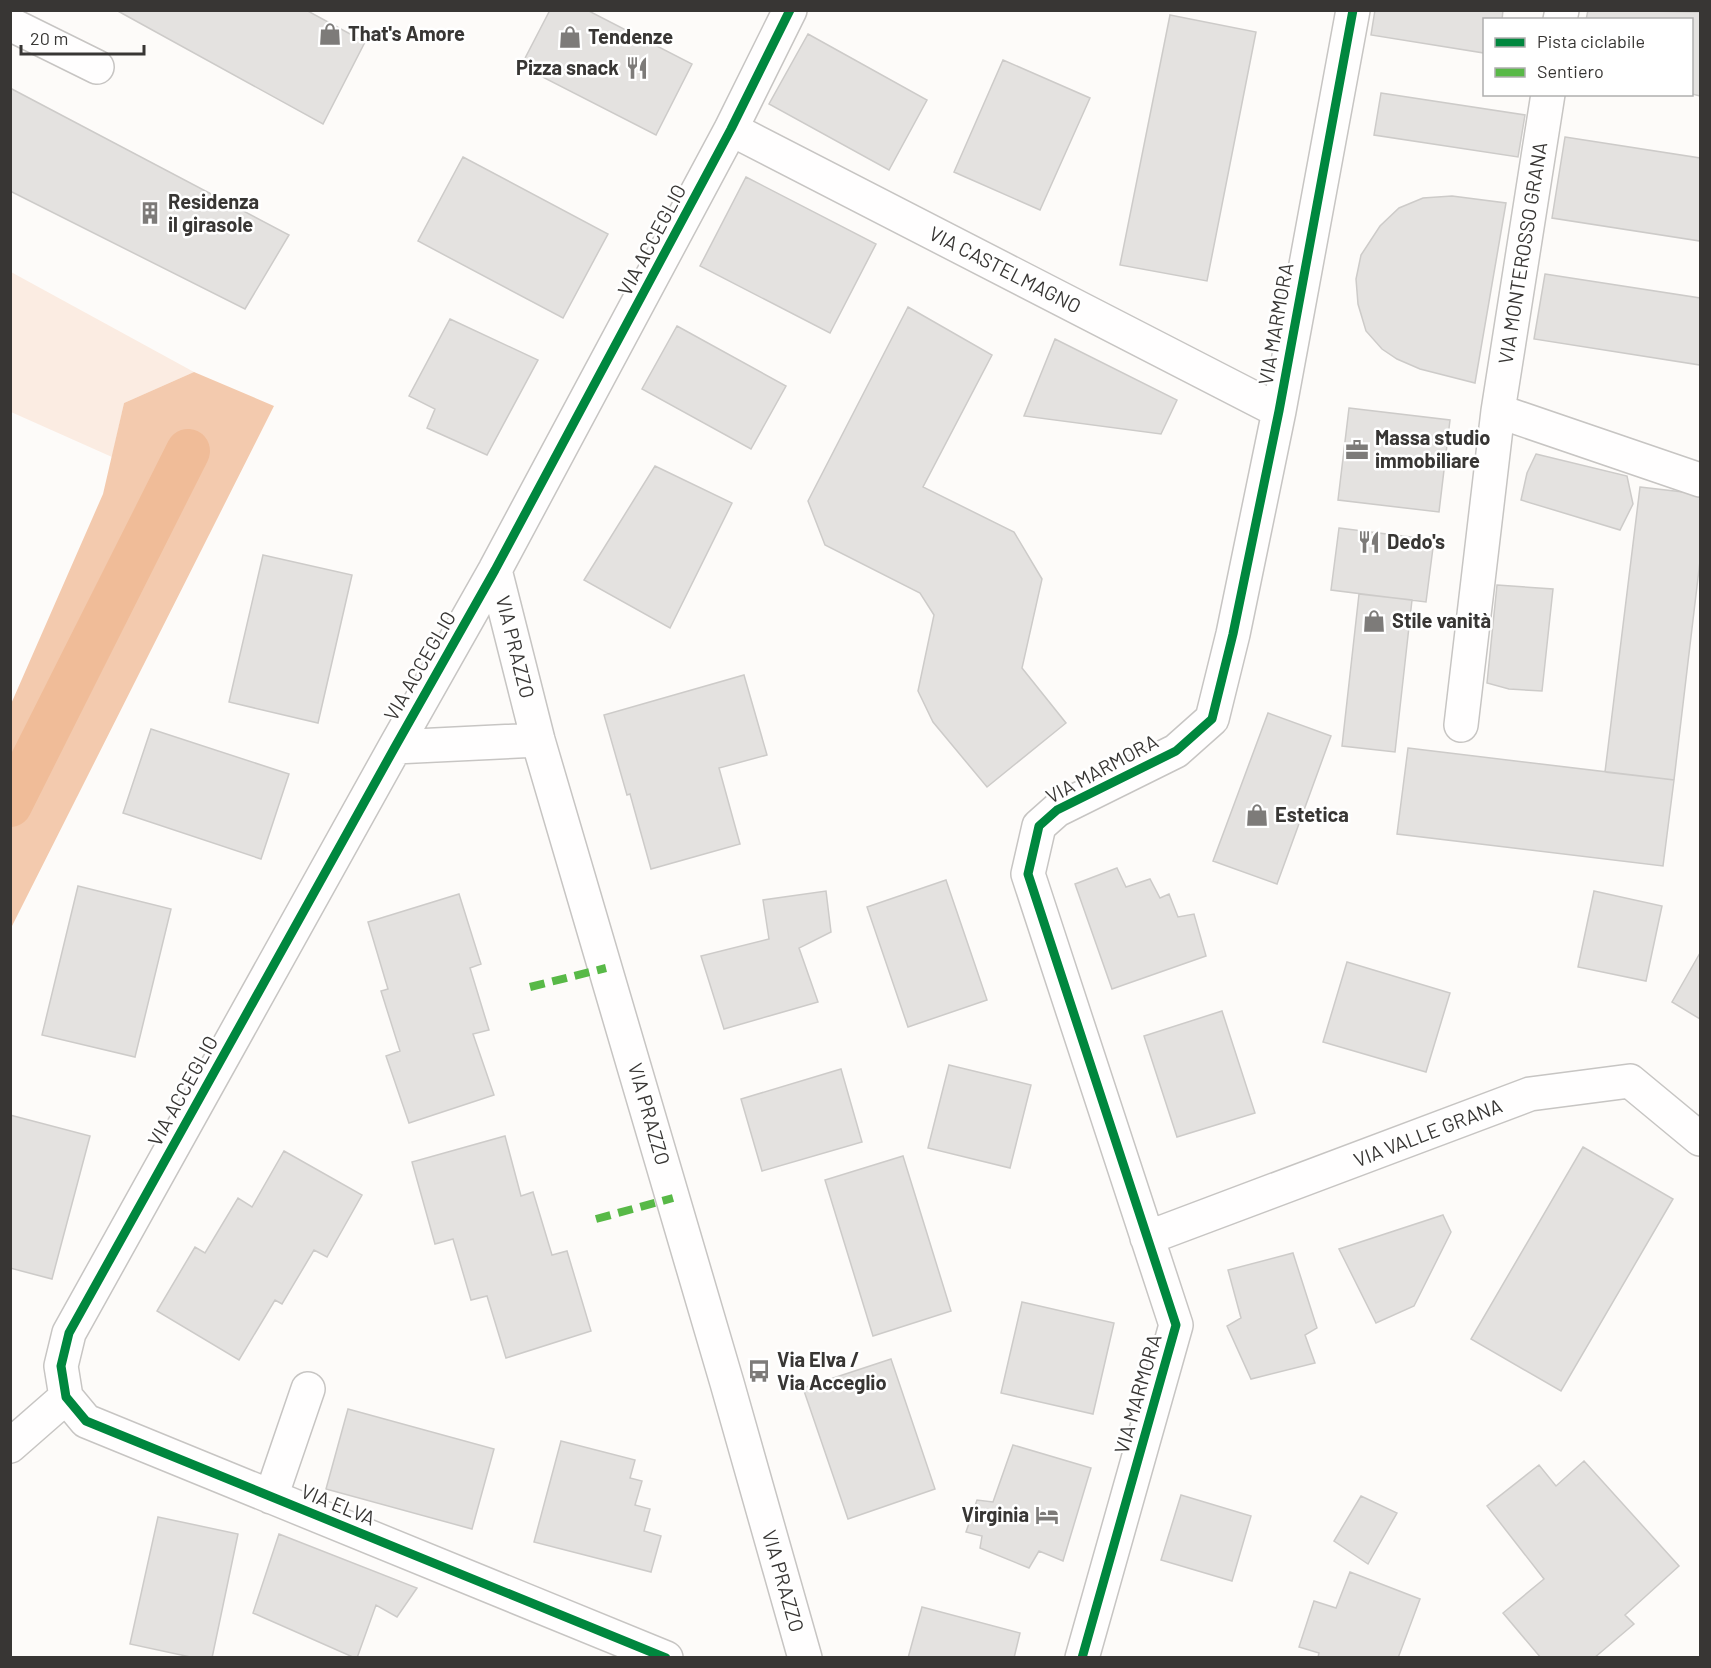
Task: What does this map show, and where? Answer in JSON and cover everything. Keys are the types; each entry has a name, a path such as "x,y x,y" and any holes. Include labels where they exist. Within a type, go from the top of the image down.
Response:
{"street":[{"name":"VIA ACCEGLIO","path":"66,1397 61,1366 69,1333 495,570 731,129 790,10"},
{"name":"VIA MARMORA","path":"1082,1658 1176,1325 1028,874 1039,826 1057,810 1176,751 1212,719 1233,634 1279,411 1353,10"},
{"path":"10,24 97,67"},
{"name":"VIA MONTEROSSO GRANA","path":"1461,726 1498,411 1548,96"},
{"name":"VIA CASTELMAGNO","path":"731,129 1279,411"},
{"path":"1498,411 1701,480"},
{"name":"VIA PRAZZO","path":"495,570 538,740 721,1361 805,1658"},
{"path":"395,747 538,740"},
{"name":"VIA VALLE GRANA","path":"1147,1238 1530,1094 1630,1081 1701,1139"},
{"path":"271,1497 308,1389"},
{"path":"10,1446 66,1397"},
{"name":"VIA ELVA","path":"66,1397 86,1421 666,1658"}],"shaded area":[{"path":"11,272 194,372 124,403 112,457 11,412"},
{"path":"194,372 274,406 11,928 11,704 103,494 124,403"}],"building":[{"path":"116,10 306,10 365,42 323,124"},
{"path":"550,10 587,10 692,64 656,135 521,66"},
{"path":"1375,10 1503,10 1502,18 1483,18 1483,53 1371,35"},
{"path":"1588,10 1700,12 1700,96 1693,94 1693,18 1586,18"},
{"path":"1170,15 1256,32 1207,281 1120,265"},
{"path":"808,34 927,100 889,170 769,104"},
{"path":"1003,60 1090,98 1040,210 954,172"},
{"name":"Residenza il girasole","path":"10,88 289,235 245,309 10,191"},
{"path":"1381,93 1525,115 1518,157 1374,135"},
{"path":"1565,137 1700,158 1700,241 1552,218"},
{"path":"463,157 608,234 563,318 418,241"},
{"path":"746,177 876,244 830,333 700,266"},
{"path":"1452,196 1506,203 1475,383 1420,369 1397,359 1382,349 1366,331 1358,304 1356,279 1361,255 1380,226 1399,208 1423,198"},
{"path":"1545,274 1700,298 1700,365 1534,339"},
{"path":"908,307 992,355 923,487 1014,532 1042,579 1022,668 1066,723 987,787 933,722 918,691 934,615 920,593 825,545 808,501"},
{"path":"450,319 538,360 487,455 427,428 435,409 409,396"},
{"path":"677,326 786,386 751,449 642,389"},
{"path":"1055,339 1177,400 1161,434 1024,416"},
{"path":"1349,408 1450,420 1439,512 1338,500"},
{"path":"1536,454 1627,476 1633,504 1620,530 1521,500 1527,473"},
{"path":"655,466 732,503 670,628 584,580"},
{"path":"1640,487 1700,494 1700,561 1674,780 1605,772"},
{"path":"1339,528 1434,540 1426,602 1331,590"},
{"path":"263,555 352,575 318,723 229,702"},
{"path":"1497,585 1553,589 1542,691 1509,689 1487,683"},
{"path":"1359,594 1412,600 1395,752 1342,746"},
{"path":"744,675 767,755 719,768 740,844 651,869 630,794 627,795 604,715"},
{"path":"1268,713 1331,736 1277,884 1213,861"},
{"path":"151,729 289,774 261,859 123,813"},
{"path":"1408,748 1674,780 1663,866 1397,834"},
{"path":"1117,868 1126,887 1150,879 1160,898 1169,894 1178,917 1194,914 1206,956 1112,989 1075,884"},
{"path":"946,880 987,1000 908,1027 867,907"},
{"path":"78,886 171,909 135,1057 42,1035"},
{"path":"826,891 831,932 799,948 818,1002 724,1029 701,956 769,939 763,900"},
{"path":"1594,891 1662,906 1646,981 1578,967"},
{"path":"459,894 481,964 470,968 489,1030 473,1034 494,1095 409,1123 386,1056 400,1051 381,991 388,989 368,922"},
{"path":"1700,953 1700,1019 1672,1002"},
{"path":"1347,962 1450,993 1426,1072 1323,1042"},
{"path":"1222,1011 1255,1113 1177,1137 1144,1036"},
{"path":"949,1065 1031,1085 1010,1168 928,1148"},
{"path":"841,1069 862,1142 762,1171 741,1099"},
{"path":"10,1115 90,1136 52,1279 10,1268"},
{"path":"505,1136 521,1196 533,1192 552,1255 567,1251 591,1331 506,1358 487,1296 471,1300 453,1239 435,1244 412,1162"},
{"path":"1583,1147 1673,1199 1561,1391 1471,1339"},
{"path":"284,1151 362,1195 327,1257 314,1250 282,1304 275,1300 239,1360 157,1311 195,1247 205,1253 238,1198 252,1207"},
{"path":"903,1156 951,1311 873,1336 825,1180"},
{"path":"1443,1215 1451,1232 1414,1306 1376,1323 1339,1249"},
{"path":"1293,1253 1317,1328 1305,1335 1315,1363 1251,1379 1227,1326 1241,1318 1228,1270"},
{"path":"1022,1302 1114,1323 1093,1414 1001,1393"},
{"path":"891,1359 935,1489 848,1519 803,1388"},
{"path":"348,1409 494,1449 472,1529 326,1489"},
{"path":"561,1441 635,1460 630,1478 642,1481 635,1505 650,1509 644,1531 661,1536 651,1572 534,1542"},
{"path":"1013,1445 1091,1468 1063,1561 1039,1551 1029,1568 980,1548 982,1536 966,1532 977,1500 993,1502"},
{"path":"1584,1461 1679,1566 1625,1615 1634,1624 1594,1658 1541,1658 1503,1613 1544,1579 1487,1506 1539,1465 1556,1486"},
{"path":"1181,1495 1251,1516 1232,1581 1161,1560"},
{"path":"1361,1496 1397,1513 1368,1564 1334,1541"},
{"path":"158,1517 238,1534 212,1658 195,1658 130,1644"},
{"path":"279,1534 417,1588 397,1617 376,1605 357,1658 355,1658 253,1613"},
{"path":"1350,1572 1420,1599 1398,1658 1319,1658 1319,1653 1299,1647 1314,1601 1336,1608"},
{"path":"922,1607 1020,1633 1014,1658 908,1658"}],"waterway":[{"path":"10,805 188,451"}],"marked path":[{"path":"530,987 606,968"},
{"path":"596,1219 673,1198"}],"cycle path":[{"path":"666,1658 86,1421 66,1397 61,1366 69,1333 495,570 731,129 790,10"},
{"path":"1082,1658 1176,1325 1028,874 1039,826 1057,810 1176,751 1212,719 1233,634 1279,411 1353,10"}],"place":[{"name":"That's Amore","path":"330,34"},
{"name":"Tendenze","path":"570,37"},
{"name":"Pizza snack","path":"637,68"},
{"name":"Residenza il girasole","path":"150,213"},
{"name":"Massa studio immobiliare","path":"1357,450"},
{"name":"Dedo's","path":"1369,542"},
{"name":"Stile vanità","path":"1374,621"},
{"name":"Estetica","path":"1257,815"},
{"name":"Via Elva / Via Acceglio","path":"759,1371"},
{"name":"Virginia","path":"1047,1515"}]}
